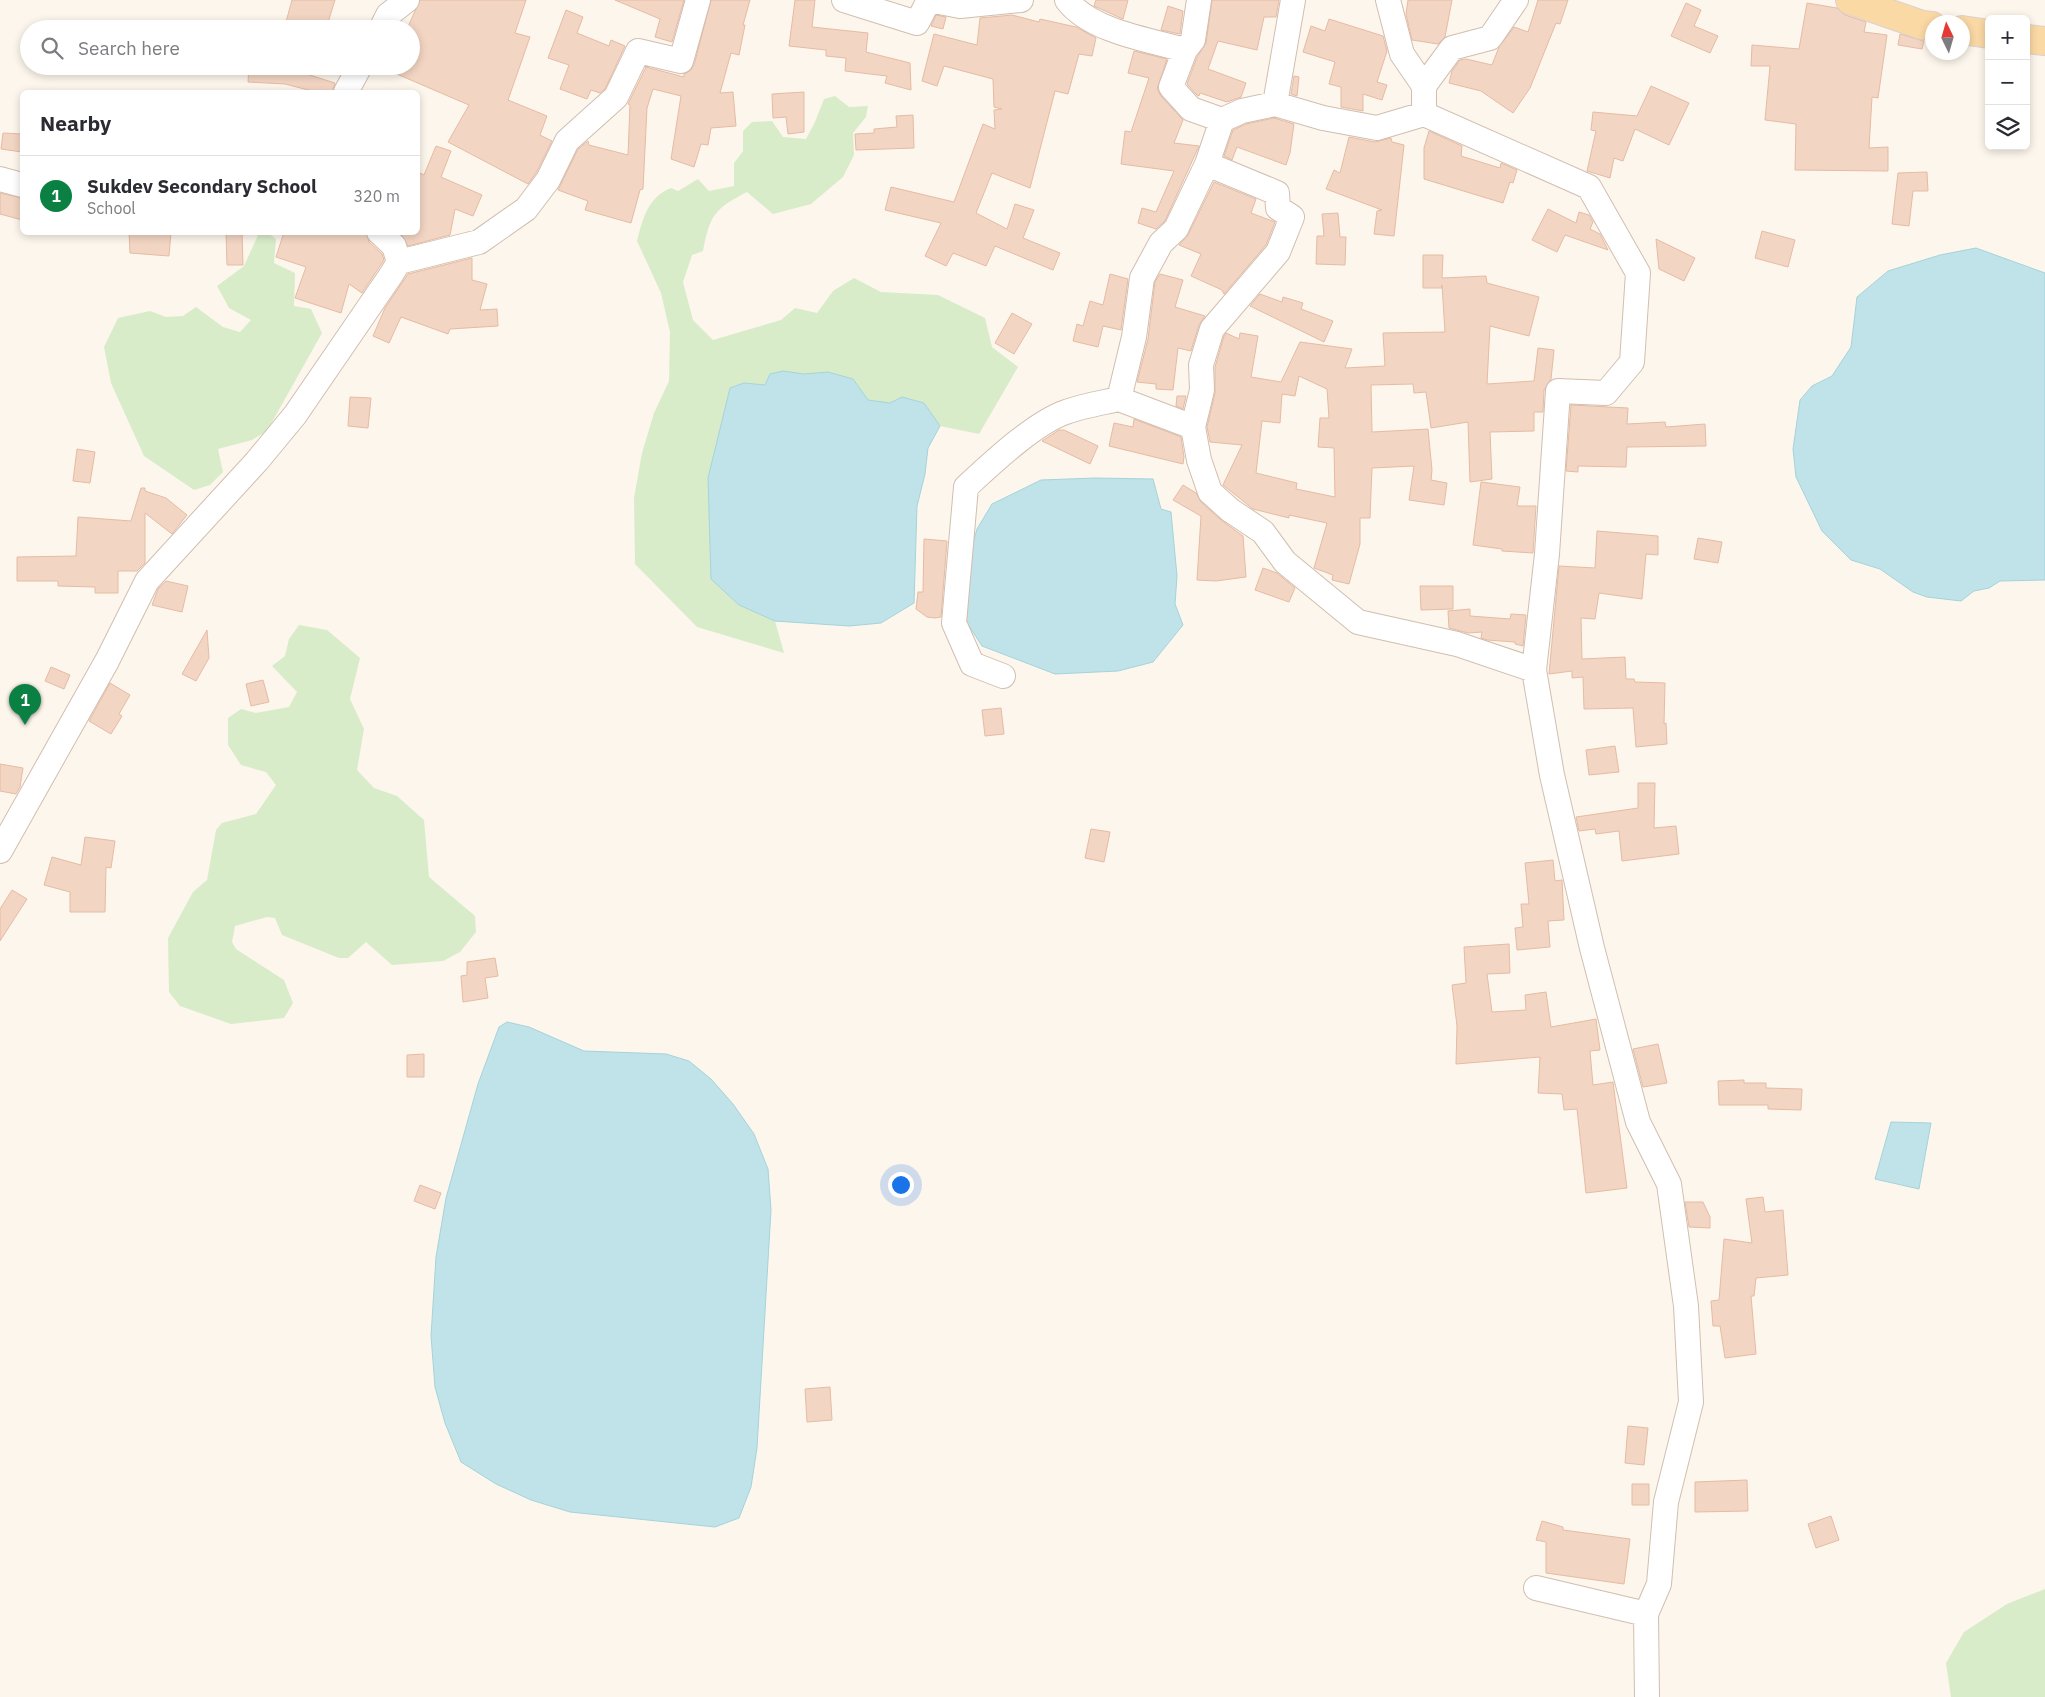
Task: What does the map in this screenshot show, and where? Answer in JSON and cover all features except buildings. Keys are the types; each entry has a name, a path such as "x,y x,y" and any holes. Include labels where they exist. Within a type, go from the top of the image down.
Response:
{"main road":[{"path":"1850,0 1925,25"},
{"path":"1970,31 1985,33"},
{"path":"2030,39 2045,41"}],"street":[{"path":"386,20 388,15 407,0"},
{"path":"0,851 107,662 146,581 257,461 295,414 399,262 480,242 526,209 548,180 567,141 616,97 638,50 681,61 698,0"},
{"path":"844,0 918,23 929,0 960,6 1021,0"},
{"path":"1067,0 1075,11 1105,27 1185,50"},
{"path":"1199,0 1193,40 1185,50 1171,87 1191,109 1222,120 1242,111 1276,104 1323,118 1377,128 1424,114 1589,187 1638,273 1632,362 1606,393 1558,391 1547,554 1534,670 1552,775 1600,976 1638,1122 1669,1184 1686,1306 1691,1402 1666,1502 1659,1584 1646,1614 1646,1697"},
{"path":"1276,104 1293,0"},
{"path":"1388,0 1402,54 1424,86 1424,114"},
{"path":"1424,86 1452,48 1490,38 1516,0"},
{"path":"347,90 355,75"},
{"path":"1119,399 1134,337 1142,278 1161,243 1176,229 1207,164 1222,120"},
{"path":"1207,164 1277,193 1278,208 1292,217 1278,252 1212,330 1201,365 1202,390 1193,427 1199,460 1210,492 1230,510 1263,532 1285,562 1358,622 1457,644 1534,670"},
{"path":"0,179 20,184"},
{"path":"382,235 394,246 399,262"},
{"path":"1003,676 972,664 954,623 966,487 996,459 1031,432 1064,412 1119,399 1193,427"},
{"path":"1536,1588 1646,1614"}],"green space":[{"path":"835,96 849,107 868,106 866,117 853,133 854,155 843,177 811,204 773,214 747,192 720,209 711,221 703,251 692,255 683,282 693,320 713,340 781,320 795,308 817,313 833,291 854,278 881,292 938,295 985,318 992,347 1018,367 979,434 940,426 924,403 902,397 890,403 868,400 853,379 828,372 804,374 782,371 765,385 744,383 730,388 708,478 711,579 739,605 775,621 784,653 697,627 635,564 634,498 642,453 654,413 669,381 670,332 661,293 637,241 648,209 663,192 671,188 678,191 698,179 709,191 734,186 734,163 743,151 743,131 752,122 772,121 783,137 806,139 824,99"},
{"path":"258,235 271,235 276,239 274,263 295,273 294,306 311,309 322,333 267,431 252,440 218,449 223,472 210,485 194,490 144,456 111,383 104,347 118,318 150,311 166,317 183,316 196,307 223,327 240,332 251,320 229,308 217,286 244,266"},
{"path":"299,625 327,630 360,658 350,699 364,729 357,770 374,788 397,796 424,820 429,877 475,916 476,932 460,952 443,961 392,965 366,942 348,958 339,958 282,935 275,918 267,917 235,926 232,942 236,949 284,980 293,1003 284,1018 231,1024 180,1006 169,992 168,938 193,892 207,880 216,830 222,823 256,814 276,785 266,772 241,765 228,745 228,718 241,709 256,713 289,707 297,692 272,666 285,656 289,639"},
{"path":"2045,1589 2045,1697 1951,1697 1946,1663 1964,1632 2007,1604"}],"water":[{"path":"1976,248 2045,273 2045,580 2000,581 1989,588 1974,591 1961,601 1927,597 1913,592 1880,569 1851,560 1822,531 1796,477 1793,449 1800,400 1812,386 1832,376 1851,347 1857,297 1888,271 1940,255"},
{"path":"783,371 804,374 828,372 853,379 868,400 890,403 902,397 924,403 940,426 928,448 925,474 917,506 914,603 881,623 849,626 775,621 739,605 711,579 708,478 730,388 744,383 765,385 770,374"},
{"path":"1095,478 1153,479 1161,509 1171,512 1177,576 1175,604 1183,625 1153,662 1118,671 1055,674 982,646 964,618 965,572 977,529 992,504 1041,480"},
{"path":"507,1022 529,1027 584,1051 666,1054 689,1061 711,1079 733,1104 754,1134 768,1169 771,1210 757,1448 751,1487 739,1518 715,1527 570,1512 531,1500 496,1484 461,1462 445,1423 435,1387 431,1336 436,1257 446,1198 478,1084 499,1027"},
{"path":"1891,1122 1931,1123 1919,1189 1875,1179"}],"place":[{"name":"Sukdev Secondary School","path":"25,725"}]}
